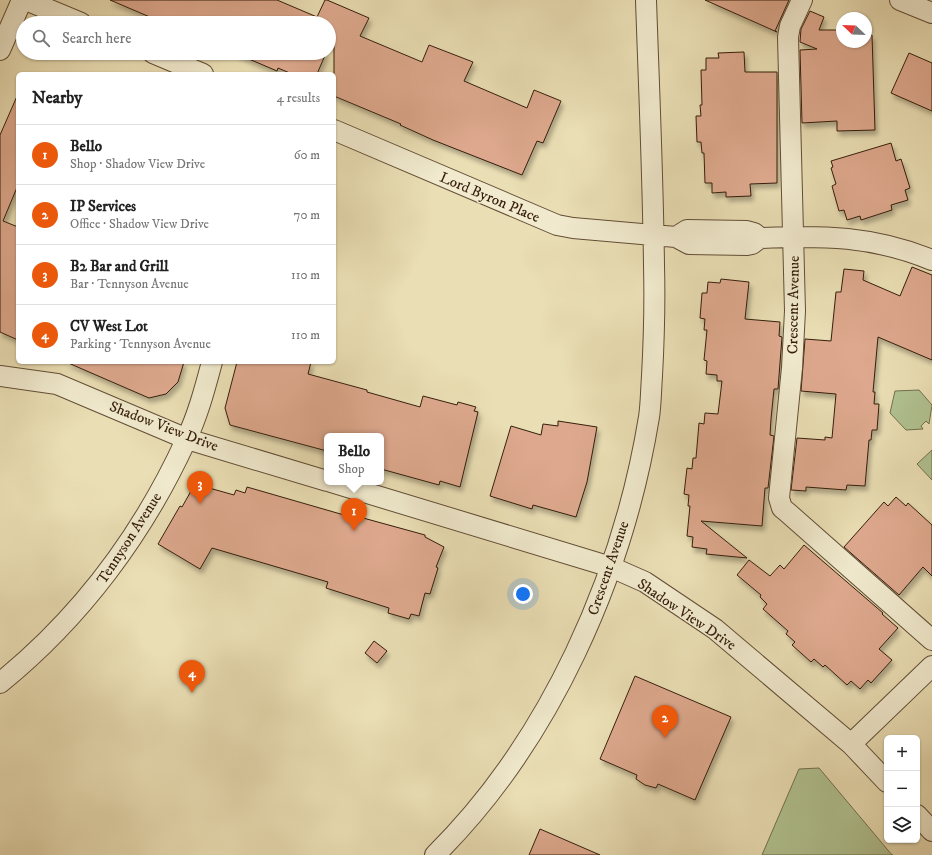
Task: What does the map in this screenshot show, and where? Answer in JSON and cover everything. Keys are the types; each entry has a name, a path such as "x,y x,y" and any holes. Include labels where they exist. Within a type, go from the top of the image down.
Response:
{"street":[{"path":"0,50 22,0"},
{"path":"26,0 65,16"},
{"name":"Crescent Avenue","path":"435,855 476,810 525,744 583,639 611,567 632,492 650,416 655,319 654,236 646,0"},
{"name":"Crescent Avenue","path":"802,0 790,26 788,44 794,237 794,340 780,503 787,512 932,640"},
{"path":"900,0 932,13"},
{"path":"170,60 198,72"},
{"name":"Lord Byron Place","path":"336,131 557,225 654,236"},
{"name":"Crescent Avenue","path":"654,236 676,237 689,244 747,245 752,244 760,238 834,237 860,239 899,247 932,260"},
{"name":"Tennyson Avenue","path":"0,684 43,646 80,608 129,542 157,497 187,439 211,364"},
{"name":"Shadow View Drive","path":"0,376 58,384 187,439 324,480"},
{"name":"Shadow View Drive","path":"341,485 611,567 644,582 715,629 851,744 884,779"},
{"path":"851,744 932,666"},
{"path":"920,818 932,831"}],"green space":[{"path":"919,390 932,405 929,424 926,421 921,426 923,429 906,430 890,413 895,391"},
{"path":"932,450 932,480 917,464"},
{"path":"819,768 892,855 762,855 799,769"}],"building":[{"path":"110,0 277,0 315,16 148,16"},
{"path":"325,0 369,18 360,36 422,62 429,45 473,62 464,81 527,108 534,90 561,101 543,143 537,141 522,175 433,140 400,125 401,124 336,97 336,72 334,72 334,60 336,60 336,16 317,16"},
{"path":"705,0 789,0 775,31 777,32"},
{"path":"810,11 824,17 819,30 836,30 836,48 872,48 872,35 875,130 837,131 837,121 802,123 800,50 817,49 800,42 801,29"},
{"path":"744,52 745,72 777,72 777,183 750,184 751,196 726,197 726,192 712,193 712,183 705,183 704,153 702,153 701,142 697,142 696,116 701,116 701,70 706,70 706,58 719,58 718,53"},
{"path":"909,53 932,63 932,111 891,93"},
{"path":"251,60 323,60 318,72 287,72 278,68 277,71"},
{"path":"16,99 16,190 3,221 16,226 16,339 0,332 0,135"},
{"path":"891,143 896,161 901,159 910,188 905,190 908,200 891,205 892,210 861,220 860,216 847,220 844,210 839,211 832,186 836,184 831,168 833,167 831,161"},
{"path":"912,267 932,275 932,360 878,337 873,392 875,392 874,404 879,404 877,430 872,430 871,440 869,440 865,486 847,485 846,490 806,487 806,491 791,490 797,438 825,440 825,437 832,438 836,394 801,391 805,339 831,341 836,292 841,292 844,269 864,271 863,280 900,296"},
{"path":"721,279 749,282 745,319 780,322 779,336 782,337 778,389 774,389 770,435 774,436 768,488 765,488 762,526 701,521 747,558 706,554 707,549 692,547 693,537 687,536 690,506 688,506 689,495 684,494 687,468 692,469 693,458 696,458 699,423 704,424 705,413 718,414 722,381 717,381 717,375 706,374 707,361 704,360 707,330 704,330 705,319 700,318 702,293 707,293 708,282 720,283"},
{"path":"71,364 183,364 178,382 166,394 149,398"},
{"path":"236,364 310,364 308,374 367,390 367,392 420,407 423,396 457,405 458,402 476,407 474,411 478,412 460,487 440,481 439,485 384,470 384,433 324,433 324,450 230,425 225,408"},
{"path":"558,421 597,427 587,482 576,517 533,505 532,509 490,496 511,426 541,435 543,424 558,426"},
{"path":"195,484 234,495 236,490 245,493 247,487 344,515 345,513 425,535 425,537 444,547 436,567 438,568 430,594 425,593 419,616 411,614 409,619 388,613 389,608 326,588 328,582 212,548 200,569 158,544 180,506 182,507"},
{"path":"896,497 906,506 908,503 932,525 932,576 923,567 899,595 844,547 884,502 888,506"},
{"path":"804,545 883,613 882,614 898,628 879,649 892,660 871,683 868,680 860,689 851,681 847,685 825,665 823,667 814,659 811,662 792,645 795,642 786,634 788,631 763,609 767,604 760,597 761,595 737,575 749,560 770,576 780,565 784,569"},
{"path":"374,641 387,651 377,663 365,653"},
{"path":"635,676 731,717 695,800 658,784 656,788 645,785 636,779 637,775 600,759"},
{"path":"540,829 600,855 529,855"}],"place":[{"name":"B2 Bar and Grill","path":"200,504"},
{"name":"Bello","path":"354,531"},
{"name":"CV West Lot","path":"192,693"},
{"name":"IP Services","path":"665,738"}]}
